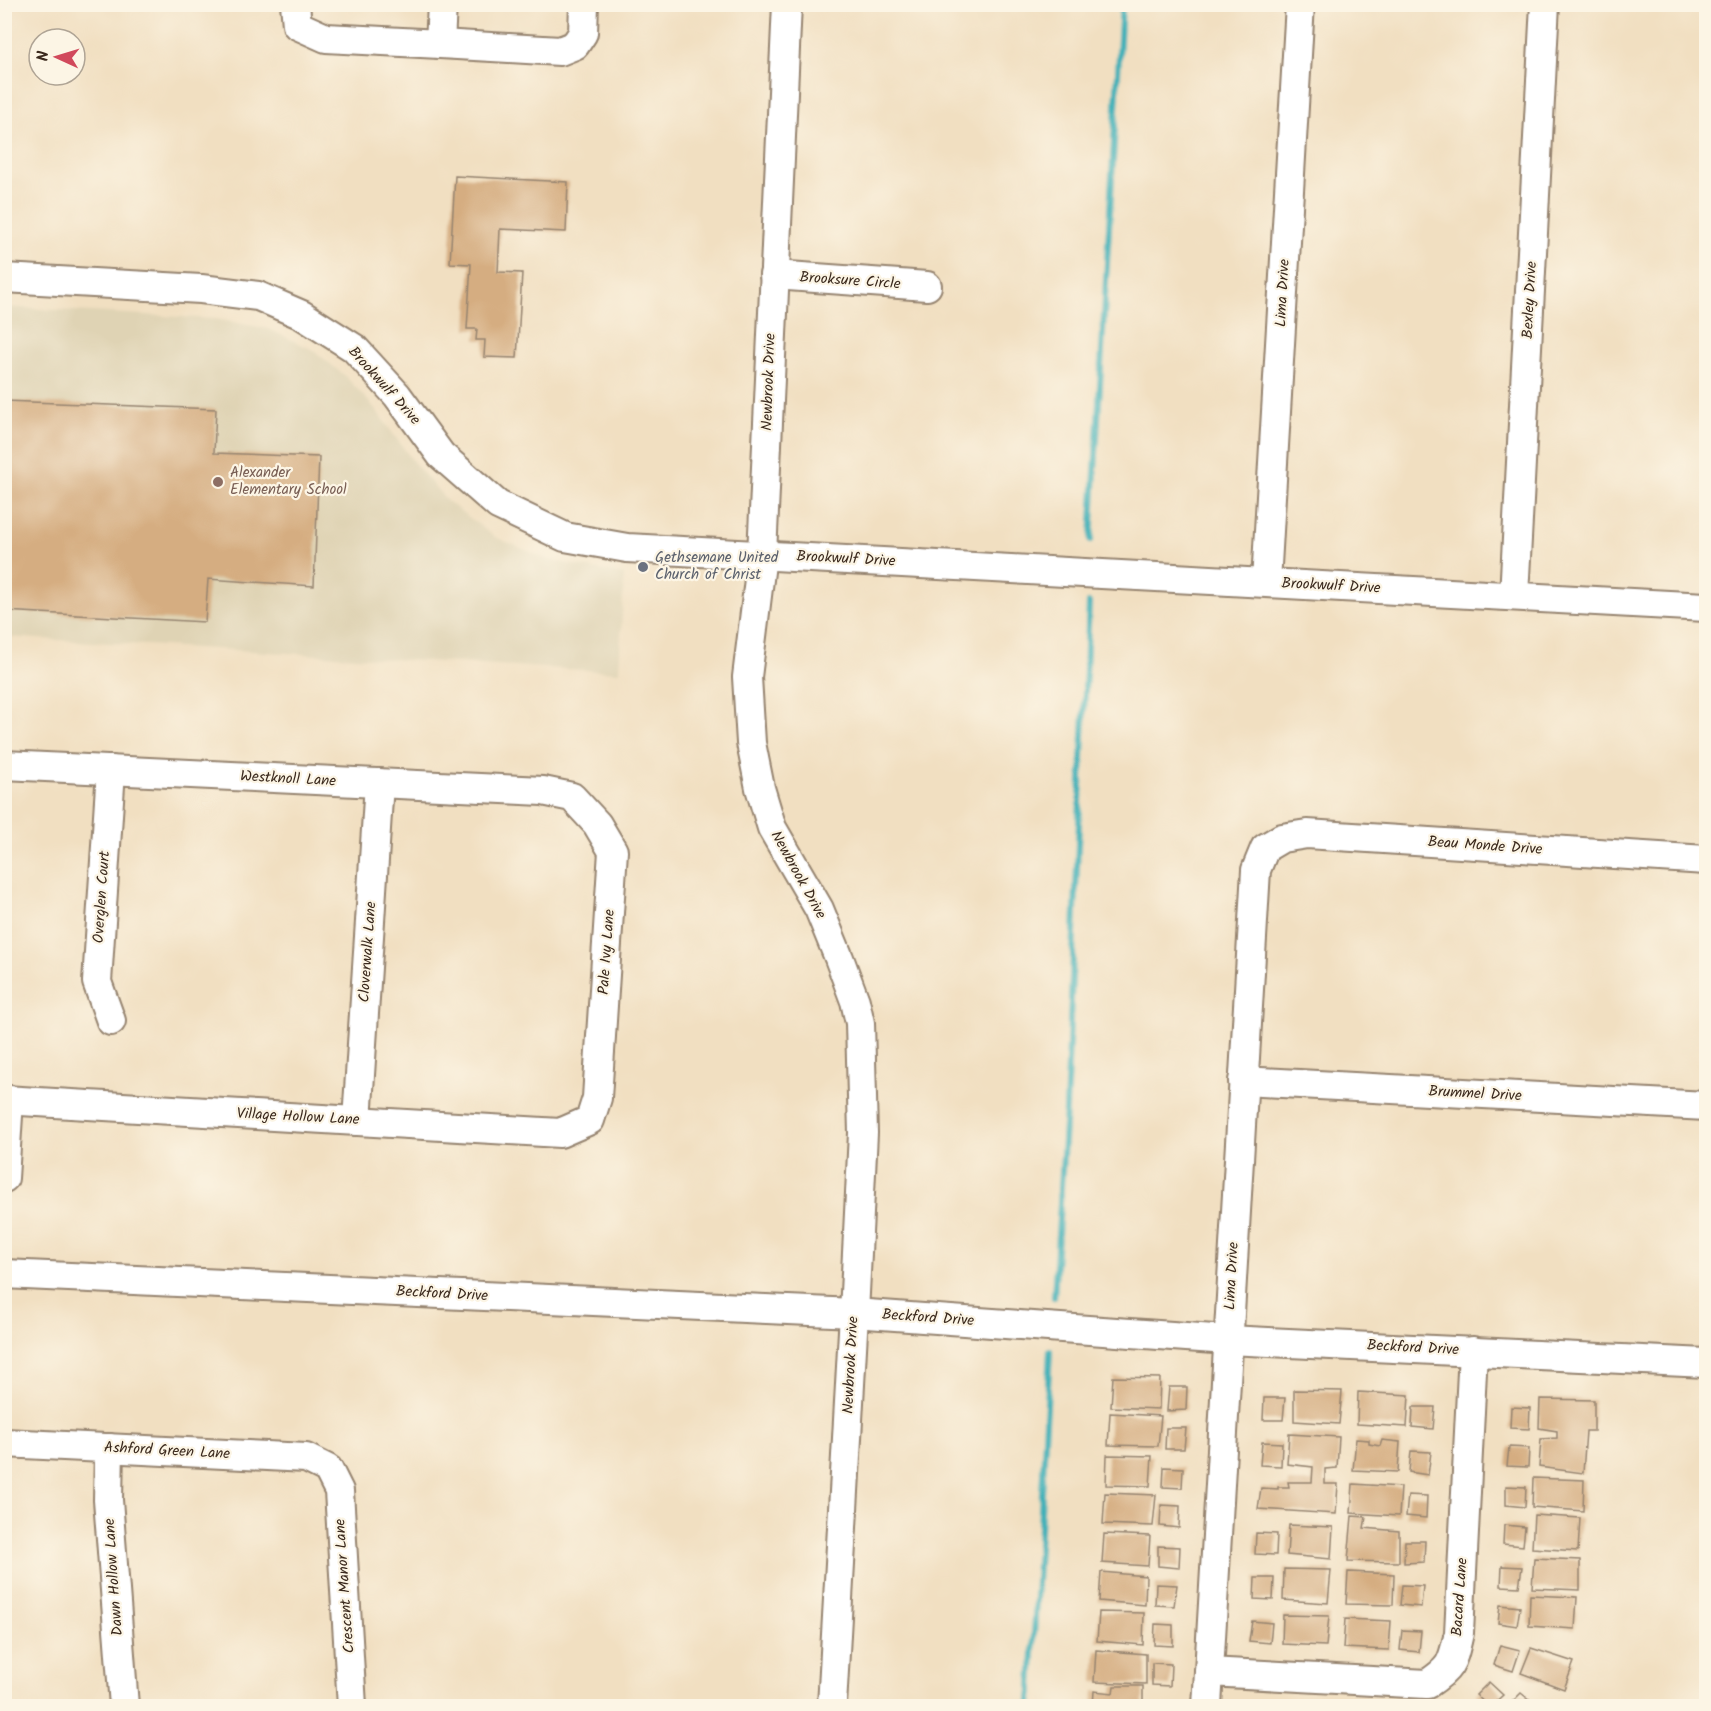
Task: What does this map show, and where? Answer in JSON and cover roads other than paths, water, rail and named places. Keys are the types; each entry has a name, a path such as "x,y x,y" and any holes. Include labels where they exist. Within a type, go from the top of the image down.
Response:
{"street":[{"path":"295,4 297,25 326,38 560,51 575,45 583,33 584,4"},
{"path":"440,44 442,4"},
{"name":"Newbrook Drive","path":"787,4 762,555 747,677 750,732 759,781 772,828 819,909 840,958 860,1023 863,1134 832,1707"},
{"name":"Lima Drive","path":"1266,582 1300,4"},
{"name":"Bexley Drive","path":"1514,596 1545,4"},
{"name":"Brooksure Circle","path":"774,275 927,286"},
{"name":"Brookwulf Drive","path":"4,278 201,289 258,296 302,315 354,348 397,395 441,454 498,505 565,537 627,548 1707,607"},
{"name":"Westknoll Lane","path":"4,765 543,791 572,797"},
{"name":"Overglen Court","path":"111,771 97,982 111,1021"},
{"name":"Cloverwalk Lane","path":"357,1120 379,783"},
{"name":"Pale Ivy Lane","path":"572,797 597,824 613,851 597,1098 590,1120"},
{"name":"Beau Monde Drive","path":"1265,848 1282,838 1307,834 1707,860"},
{"name":"Lima Drive","path":"1207,1707 1256,870 1265,848"},
{"name":"Brummel Drive","path":"1243,1081 1707,1106"},
{"path":"4,1178 7,1100"},
{"name":"Village Hollow Lane","path":"7,1100 560,1132 590,1120"},
{"name":"Beckford Drive","path":"4,1274 855,1313 1228,1340 1707,1363"},
{"name":"Bacard Lane","path":"1209,1672 1427,1684 1446,1672 1453,1657 1459,1633 1473,1351"},
{"name":"Ashford Green Lane","path":"4,1443 306,1458 328,1469"},
{"name":"Dawn Hollow Lane","path":"109,1448 108,1500 124,1707"},
{"name":"Crescent Manor Lane","path":"328,1469 339,1491 352,1707"}],"waterway":[{"path":"1091,540 1122,4"},
{"path":"1054,1297 1066,1109 1089,603"},
{"path":"1030,1706 1050,1351"}],"place":[{"name":"Alexander Elementary School","path":"218,482"},
{"name":"Gethsemane United Church of Christ","path":"643,567"}]}
